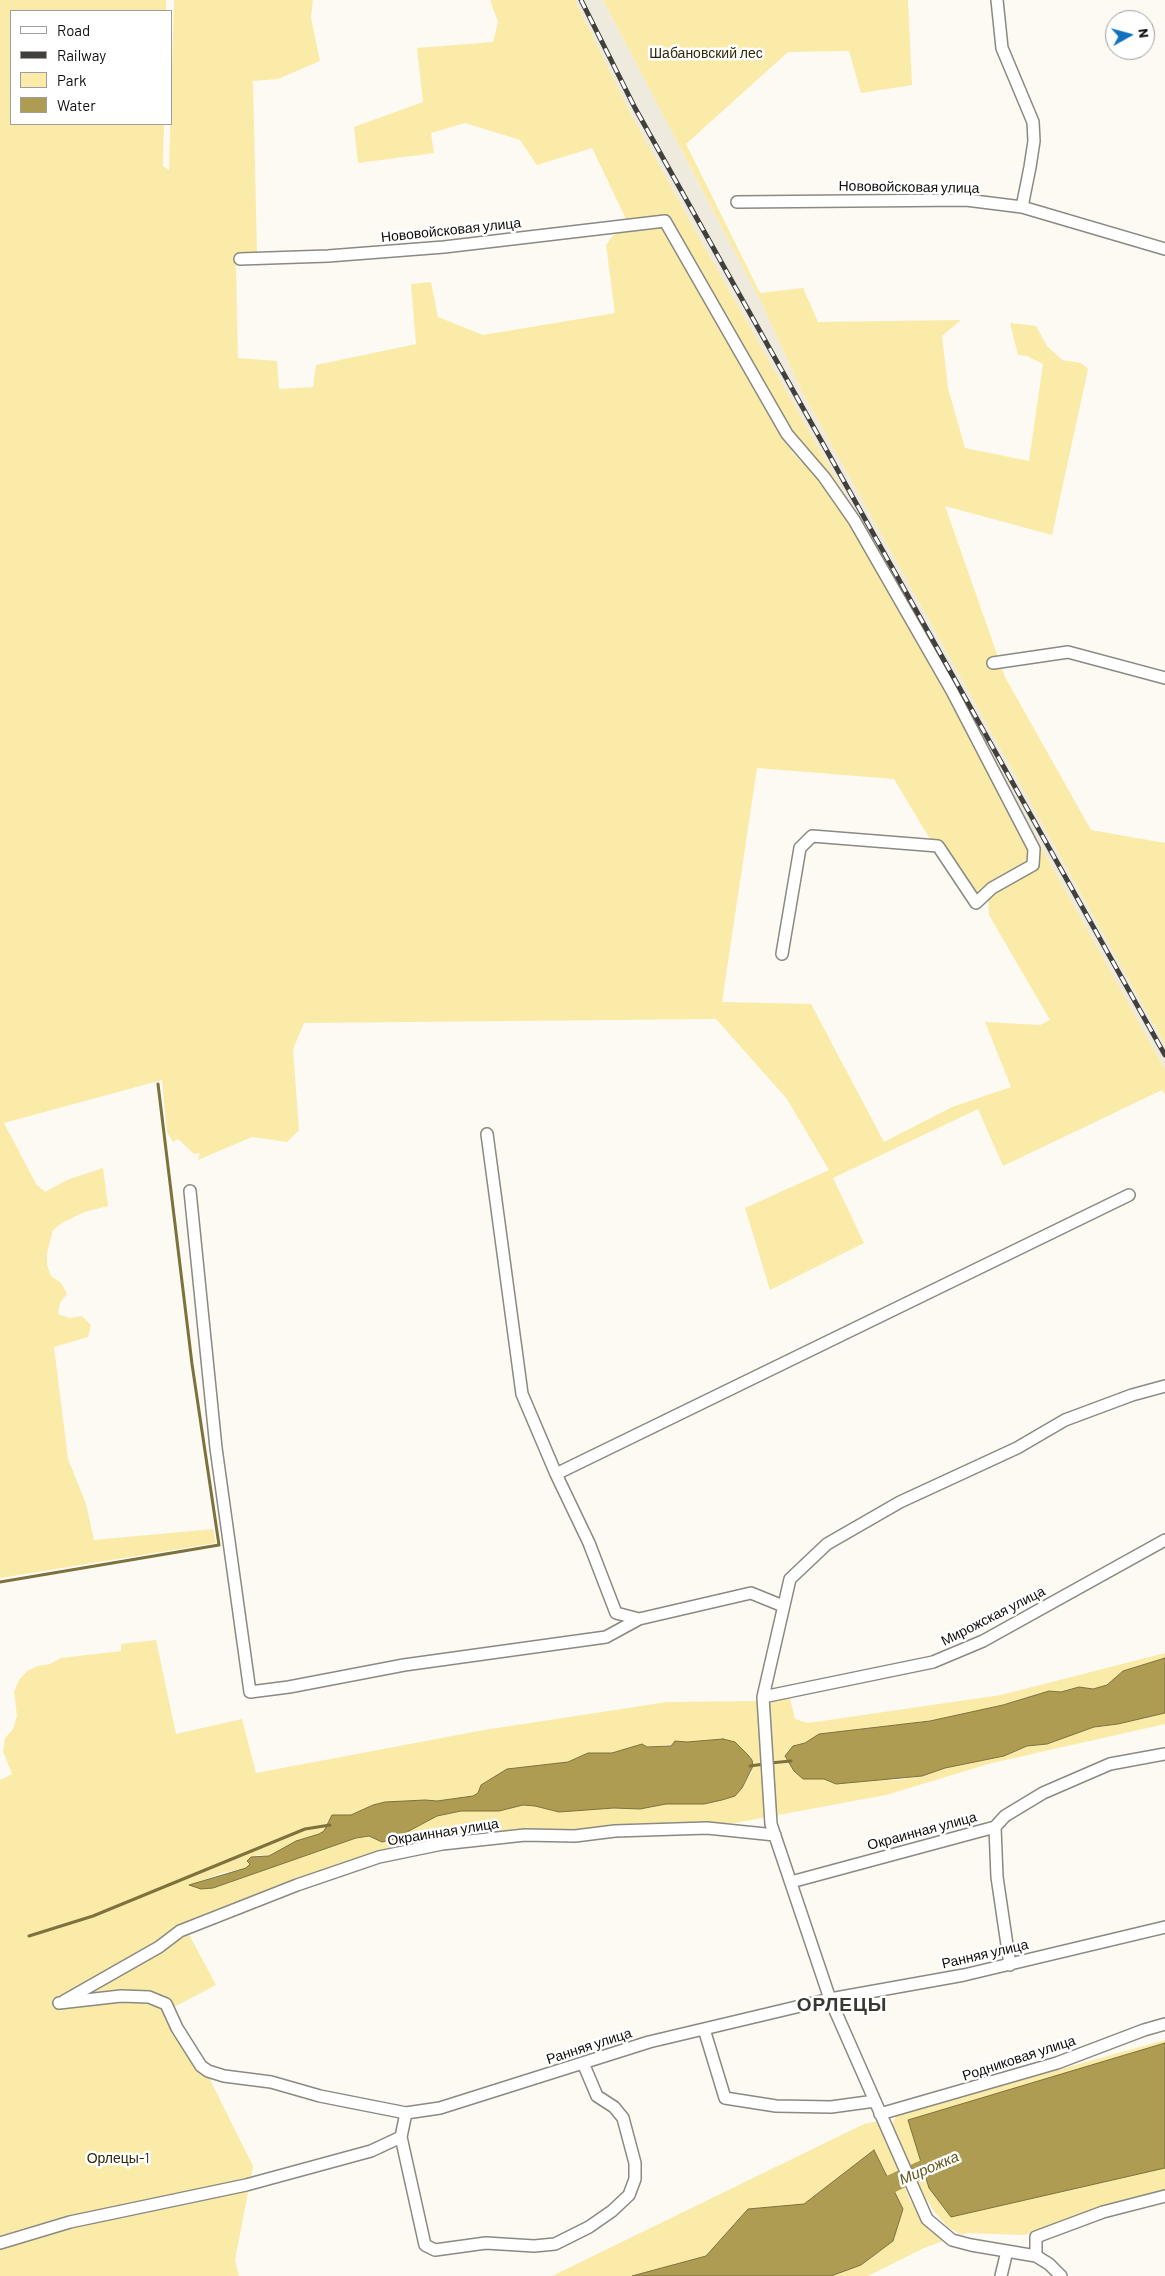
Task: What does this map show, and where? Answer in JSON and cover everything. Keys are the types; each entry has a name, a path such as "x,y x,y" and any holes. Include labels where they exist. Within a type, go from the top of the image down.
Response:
{"street":[{"path":"997,0 1002,48 1033,122 1034,141 1022,207"},
{"name":"Нововойсковая улица","path":"737,202 966,200 1022,207 1165,249"},
{"name":"Нововойсковая улица","path":"240,259 328,256 444,247 665,221 787,434 824,477 854,520 952,691 1034,849 1033,865 992,888 976,903 938,846 812,836 800,848 782,954"},
{"path":"993,663 1068,652 1165,678"},
{"path":"487,1134 522,1394 556,1474 589,1543 616,1612 639,1619"},
{"path":"190,1190 216,1448 250,1692 288,1688 404,1665 606,1637 639,1619 751,1593 783,1606"},
{"path":"556,1474 1129,1195"},
{"path":"1061,2276 1049,2264 1036,2256 952,2240 927,2220 830,2000 771,1824 762,1697 790,1579 827,1544 900,1502 1017,1448 1065,1420 1132,1395 1165,1386"},
{"name":"Мирожская улица","path":"762,1697 933,1662 991,1637 1165,1540"},
{"name":"Окраинная улица","path":"791,1882 995,1827 1005,1816 1042,1793 1110,1764 1165,1754"},
{"path":"995,1827 997,1877 1010,1965"},
{"name":"Окраинная улица","path":"59,2003 159,1947 180,1931 297,1885 379,1857 442,1844 525,1835 575,1836 614,1832 707,1828 775,1835"},
{"name":"Ранняя улица","path":"59,2003 121,1996 149,1997 166,2004 177,2028 201,2066 208,2071 224,2076 271,2082 320,2096 406,2113 440,2108 649,2042 830,2000 1010,1965 1165,1927"},
{"name":"Родниковая улица","path":"880,2114 1058,2063 1144,2030 1165,2024"},
{"path":"704,2029 725,2098 776,2106 831,2107 875,2101"},
{"path":"406,2113 401,2137 425,2245 435,2250 486,2243 534,2246 555,2244 589,2228 612,2212 629,2195 635,2179 635,2163 623,2118 614,2106 597,2096 583,2063"},
{"path":"0,2243 70,2222 246,2184 371,2151 401,2137"},
{"path":"1036,2256 1036,2237 1103,2212 1165,2196"},
{"path":"1001,2276 1007,2251"}],"shaded area":[{"path":"575,0 603,0 763,306 801,390 1165,1045 1165,1069 842,489 695,230 630,112"}],"green space":[{"path":"0,0 166,0 166,10 10,10 10,125 164,125 163,166 169,170 170,125 172,125 174,0 313,0 311,18 320,61 278,79 253,81 257,253 236,266 238,358 277,361 279,389 313,387 316,365 416,344 411,284 431,282 438,317 483,335 615,313 606,245 626,219 592,148 537,165 520,140 465,123 431,133 434,153 358,163 354,127 423,102 417,48 493,42 498,22 490,0 575,0 630,112 695,230 842,489 1165,1069 1165,1094 1162,1090 1003,1166 978,1109 833,1178 864,1243 770,1290 745,1208 829,1170 787,1099 716,1019 304,1023 293,1049 299,1130 287,1142 252,1137 198,1160 200,1153 194,1154 178,1139 173,1142 167,1132 162,1080 4,1123 36,1184 45,1192 67,1180 103,1168 108,1206 84,1212 62,1223 53,1230 47,1253 47,1265 51,1276 61,1283 67,1294 60,1303 58,1314 70,1318 82,1316 91,1325 88,1337 54,1347 68,1459 86,1504 94,1540 213,1529 216,1543 0,1578","holes":["662,227 789,432 841,489 831,494 793,453","757,768 894,779 930,839 943,843 975,895 981,890 988,896 989,915 1050,1020 1040,1025 985,1022 1011,1087 952,1107 884,1142 811,1004 722,1002"]},
{"name":"Шабановский лес","path":"603,0 908,0 912,85 861,93 849,51 788,52 686,144 760,293 803,288 818,322 961,320 942,336 948,388 965,448 1029,461 1043,364 1027,356 1018,355 1010,323 1036,326 1047,346 1062,360 1081,363 1088,369 1052,535 945,506 1005,677 1091,830 1165,843 1165,1045 801,390 763,306"},
{"name":"Орлецы-1","path":"156,1640 176,1734 242,1719 256,1773 484,1730 667,1702 759,1701 789,1695 795,1719 808,1723 1001,1695 1165,1653 1165,1658 1123,1671 1107,1685 1093,1689 1079,1687 1061,1692 1049,1691 1003,1705 930,1721 820,1734 805,1743 793,1746 803,1779 825,1779 836,1784 872,1779 897,1780 922,1776 944,1768 1004,1756 1027,1746 1047,1744 1094,1727 1118,1724 1165,1713 1165,1724 992,1763 886,1795 735,1823 443,1839 184,1925 216,1985 174,2007 253,2166 235,2260 239,2276 0,2276 0,1780 12,1774 3,1751 5,1738 13,1729 17,1716 14,1692 19,1680 27,1671 38,1666 50,1664 61,1658 121,1651 121,1644","holes":["675,1741 687,1742 752,1772 735,1796 704,1804 666,1804 640,1809 614,1808 559,1812 523,1805 499,1811 461,1811 437,1816 394,1839 382,1842 369,1836 356,1838 225,1884 190,1885 222,1873 246,1868 257,1855 269,1856 296,1841 319,1834 324,1831 332,1815 351,1815 373,1805 425,1800 437,1801 473,1796 507,1769 568,1762 588,1753 612,1753 641,1744 647,1747 671,1745"]},
{"path":"1165,2040 1165,2043 1021,2087 951,2217 1165,2168 1165,2192 1070,2219 1024,2235 967,2233 962,2235 948,2227 936,2214 914,2180 896,2138 892,2124 897,2115"},
{"path":"878,2121 910,2200 931,2231 943,2241 924,2248 868,2276 831,2276 861,2265 893,2241 903,2209 874,2150 804,2204 748,2209 706,2256 632,2276 552,2276 864,2124"}],"water":[{"path":"1165,1658 1165,1713 1118,1724 1094,1727 1047,1744 1027,1746 1004,1756 945,1768 922,1776 836,1784 824,1779 803,1779 794,1771 785,1756 793,1746 805,1743 819,1734 930,1721 1003,1705 1049,1691 1061,1692 1079,1687 1093,1689 1107,1685 1123,1671"},
{"path":"723,1739 735,1742 752,1760 753,1766 742,1788 735,1796 722,1800 704,1804 666,1804 640,1809 614,1808 559,1812 523,1805 499,1811 461,1811 437,1816 394,1839 382,1842 369,1836 356,1838 213,1888 201,1889 189,1885 246,1868 250,1864 247,1861 251,1857 269,1856 296,1841 319,1834 324,1831 332,1815 351,1815 385,1802 437,1801 473,1796 478,1793 481,1785 507,1769 568,1762 588,1753 612,1753 642,1744 647,1747 671,1746 675,1741"},
{"path":"1165,2043 1165,2168 951,2217 929,2188 908,2120"},
{"path":"874,2150 903,2209 893,2241 861,2265 831,2276 632,2276 706,2256 748,2209 804,2204"}],"waterway":[{"path":"0,1582 219,1545 192,1364 158,1084"},
{"path":"770,1763 791,1761"},
{"path":"750,1766 764,1764"},
{"path":"29,1936 93,1916 305,1829 330,1825"},
{"name":"Мирожка","path":"869,2194 943,2160"}],"railway":[{"path":"581,0 635,108 1165,1055"}],"district":[{"name":"ОРЛЕЦЫ","path":"842,2005"}]}
